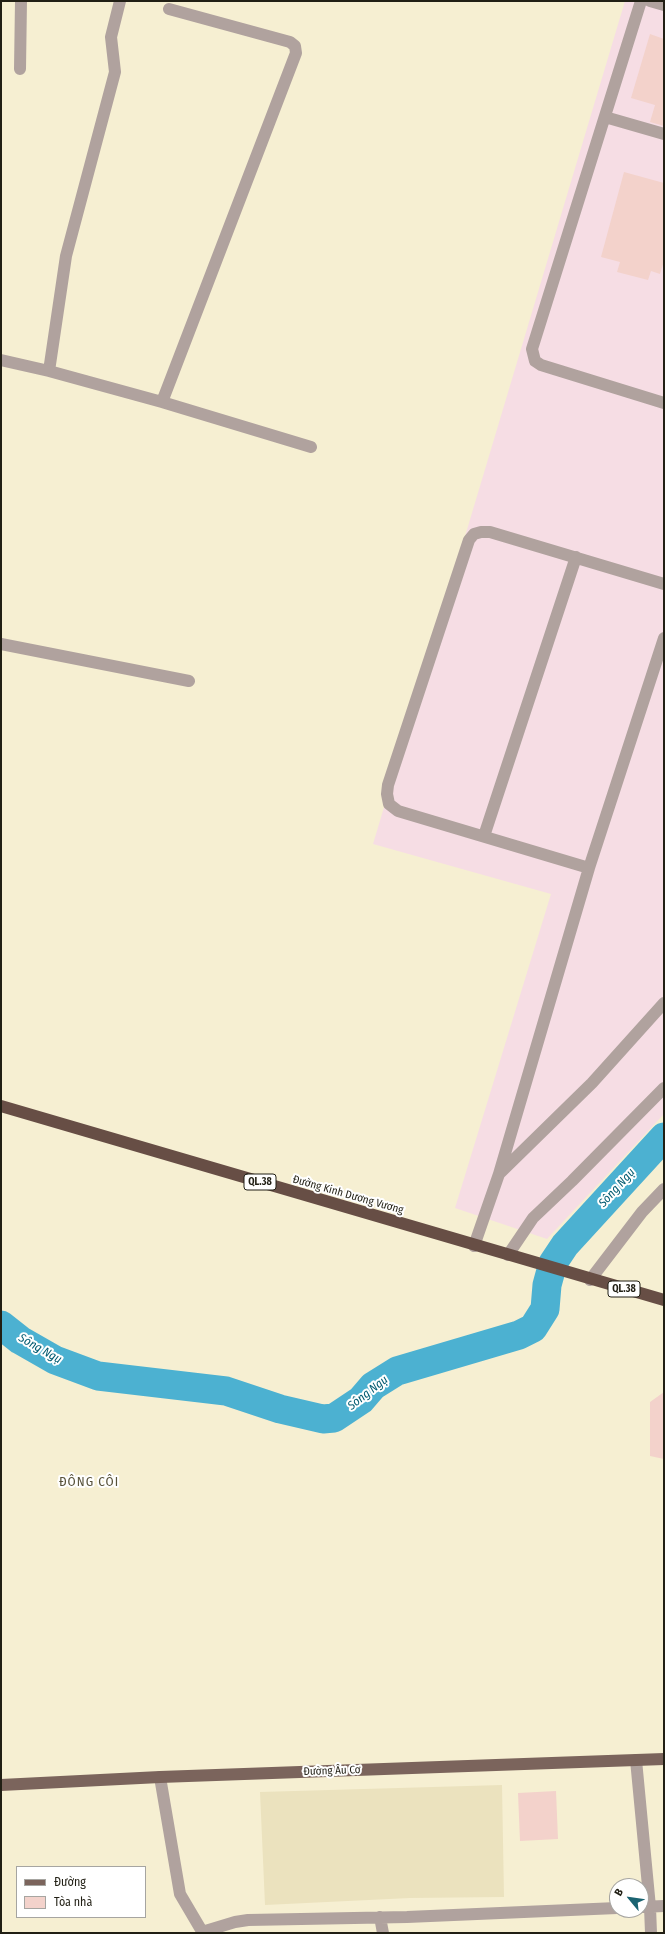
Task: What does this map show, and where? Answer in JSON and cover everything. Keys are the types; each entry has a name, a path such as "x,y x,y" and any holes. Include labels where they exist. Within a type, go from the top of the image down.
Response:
{"highway":[{"name":"Đường Kinh Dương Vương","path":"1,1106 474,1246 664,1300"}],"main road":[{"name":"Đường Âu Cơ","path":"1,1785 160,1777 664,1759"}],"street":[{"path":"20,69 21,1"},
{"path":"49,371 66,256 115,72 111,37 120,1"},
{"path":"641,1 532,349 532,356 535,362 541,365 664,403"},
{"path":"650,1 664,5"},
{"path":"162,402 296,53 295,46 290,42 169,9"},
{"path":"605,117 664,134"},
{"path":"1,360 49,371 162,402 311,447"},
{"path":"589,868 398,810 389,804 387,794 391,778 469,540 474,534 490,532 664,584"},
{"path":"484,836 576,558"},
{"path":"474,1246 498,1174 589,868 664,638"},
{"path":"1,644 189,681"},
{"path":"498,1174 592,1083 664,1003"},
{"path":"513,1257 533,1218 572,1181 664,1088"},
{"path":"587,1279 642,1212 664,1190"},
{"path":"636,1760 644,1878"},
{"path":"160,1777 180,1894 203,1932 235,1922 248,1920 380,1917 609,1908"},
{"path":"649,1907 664,1906"},
{"path":"380,1917 383,1933"},
{"path":"648,1918 651,1933"}],"shaded area":[{"path":"625,1 664,1 664,1114 547,1239 455,1208 551,894 373,844"},
{"path":"502,1785 504,1897 410,1898 265,1905 260,1792"}],"building":[{"path":"650,34 664,39 664,126 650,122 655,105 631,98"},
{"path":"624,172 664,183 664,261 660,274 651,271 648,280 617,272 620,262 601,257"},
{"path":"664,1392 664,1459 650,1456 650,1402"},
{"path":"556,1791 558,1839 520,1841 518,1793"}],"waterway":[{"name":"Sông Ngụ","path":"1,1325 20,1340 55,1360 98,1376 226,1391 280,1409 323,1419 334,1418 361,1400 373,1386 397,1371 519,1335 533,1328 545,1309 547,1285 553,1263 565,1245 664,1137"}],"district":[{"name":"ĐÔNG CÔI","path":"89,1482"}]}
